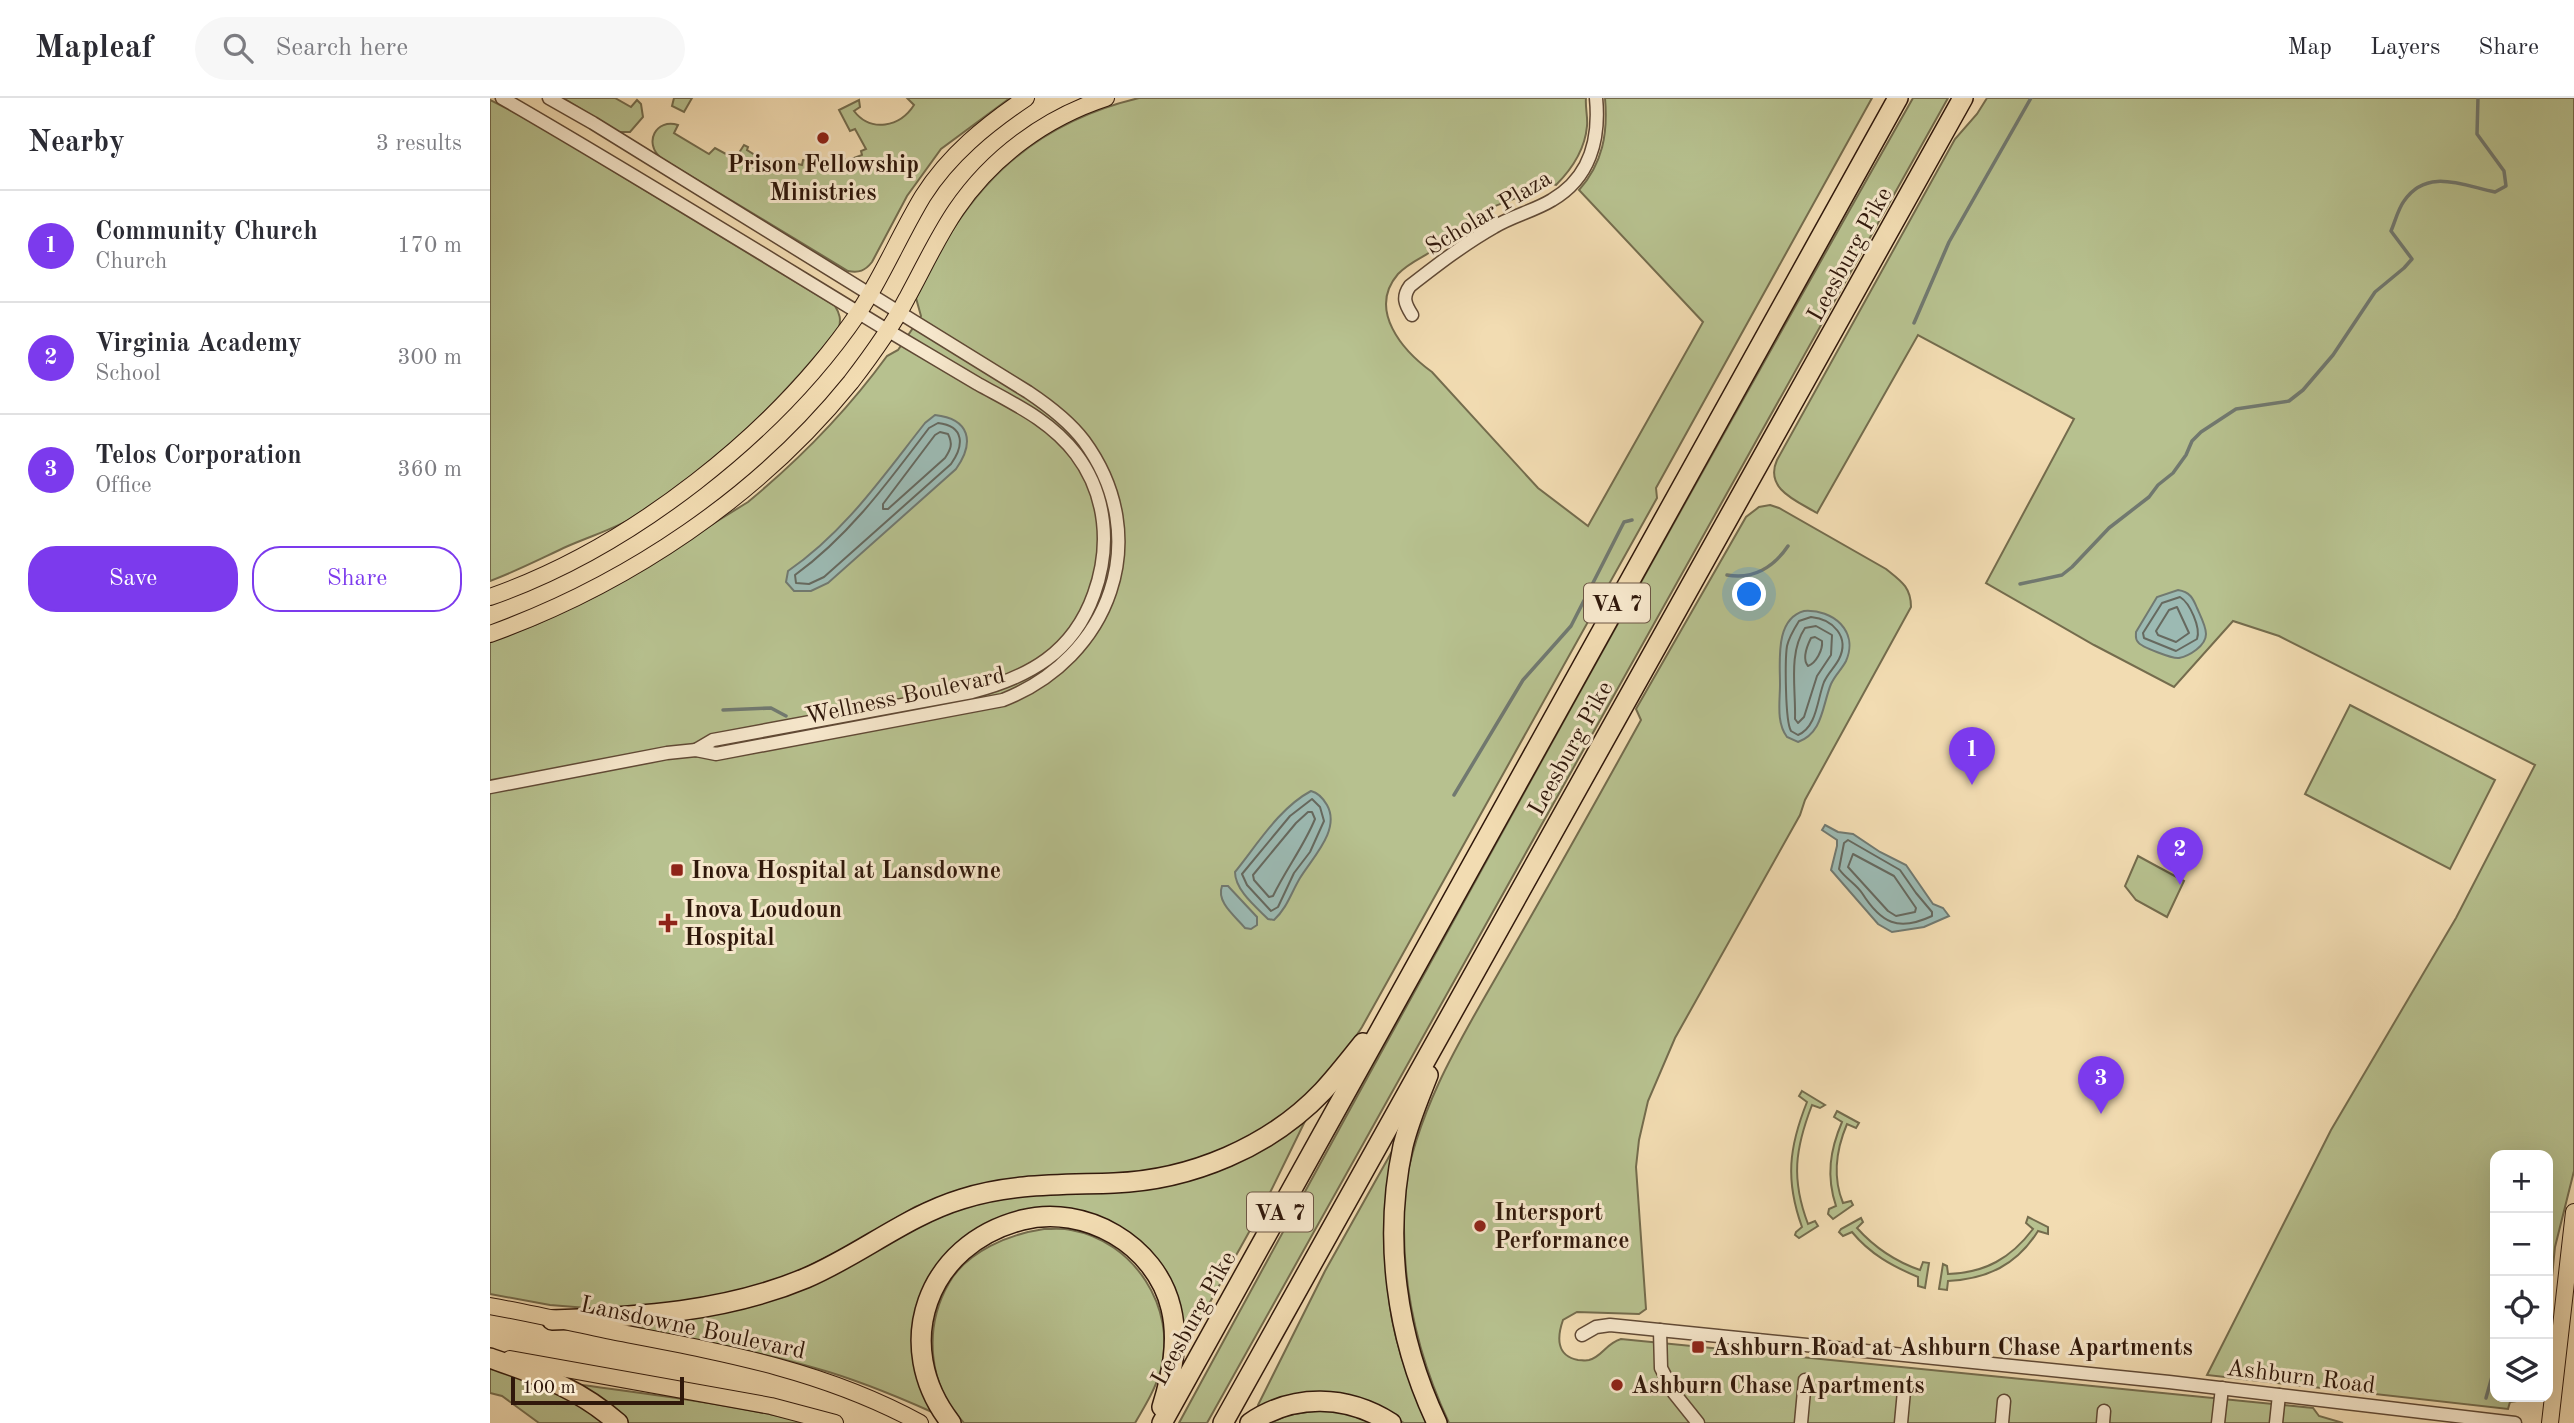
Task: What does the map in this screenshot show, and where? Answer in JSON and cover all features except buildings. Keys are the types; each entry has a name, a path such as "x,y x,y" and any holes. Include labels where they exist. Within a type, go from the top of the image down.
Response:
{"highway":[{"path":"1837,205 1886,98"},
{"name":"Leesburg Pike","path":"1162,1423 1898,98"},
{"name":"Leesburg Pike","path":"1223,1423 1964,98"},
{"path":"1923,172 1973,98"},
{"path":"552,1320 642,1316 748,1298 833,1265 922,1214 982,1193 1020,1186 1145,1181 1210,1164 1252,1145 1297,1115 1322,1092 1397,1001"},
{"path":"1437,1423 1413,1368 1405,1338 1398,1300 1395,1223 1397,1181 1411,1116 1457,1001"},
{"path":"951,1423 933,1398 923,1373 920,1346 922,1319 930,1293 947,1268 963,1251 982,1237 1023,1219 1047,1217 1092,1223 1113,1233 1134,1247 1163,1285 1171,1307 1174,1355 1170,1379 1156,1423"},
{"path":"490,1357 583,1395 618,1423"},
{"path":"1250,1423 1287,1406 1321,1400 1347,1403 1370,1410 1391,1423"}],"main road":[{"path":"490,597 566,563 673,499 713,468 769,418 839,341 870,294 908,222 937,176 981,130 1026,98"},
{"path":"490,634 558,606 646,559 708,517 766,469 819,418 852,380 900,312 955,211 993,166 1039,129 1074,110 1106,98"},
{"path":"2550,1423 2574,1212"},
{"name":"Lansdowne Boulevard","path":"490,1306 734,1355 800,1371 850,1390 920,1423"},
{"path":"490,1357 720,1396 835,1423"}],"street":[{"name":"Wellness Boulevard","path":"502,98 607,158 887,330 1035,415 1062,438 1093,481 1104,524 1102,568 1092,600 1079,626 1059,650 1038,667 1012,681 972,692 713,740 696,750"},
{"name":"Wellness Boulevard","path":"490,788 667,753 696,750 716,754 1003,699 1041,681 1066,662 1086,640 1102,612 1115,578 1117,526 1109,488 1099,464 1069,423 1028,392 900,312 549,98"},
{"name":"Scholar Plaza","path":"1412,315 1404,302 1410,286 1496,225 1554,199 1573,183 1587,165 1595,145 1598,126 1596,98"},
{"name":"Ashburn Road","path":"1582,1335 1596,1327 1610,1325 2222,1388 2515,1423"},
{"path":"1660,1330 1661,1367 1674,1393 1698,1423"},
{"path":"1801,1423 1805,1380"},
{"path":"2218,1423 2222,1388"},
{"path":"1901,1423 1904,1391"},
{"path":"2276,1423 2279,1395"},
{"path":"2002,1423 2004,1401"}],"green space":[{"path":"563,98 615,98 631,107 637,100 641,104 643,117 630,132 619,132"},
{"path":"674,98 692,98 684,112 672,106"},
{"path":"907,98 1010,98 941,149 907,196 872,262 859,271 848,271 661,158 653,146 654,133 658,128 670,124 678,125 674,133 709,154 715,148 735,159 744,145 748,147 747,150 771,165 773,163 783,168 786,161 802,165 803,160 816,161 817,165 833,164 833,161 844,158 846,161 862,155 861,151 866,149 855,129 850,131 839,110 859,100 860,107 854,111 861,118 877,125 885,125 901,118 914,105"},
{"path":"1139,98 1586,98 1587,123 1584,143 1572,165 1556,185 1540,181 1529,192 1492,207 1473,219 1438,247 1402,270 1389,288 1386,302 1387,315 1393,329 1410,353 1432,372 1538,488 1588,526 1703,322 1579,190 1599,158 1606,123 1605,98 1872,98 1656,488 1657,498 1362,1027 1336,1067 1293,1109 1230,1150 1156,1174 948,1194 915,1207 855,1243 791,1275 747,1291 704,1300 612,1310 550,1305 490,1294 490,642 537,624 596,596 748,502 822,433 856,396 887,356 898,350 921,316 916,298 934,261 977,196 1002,169 1063,126 1099,110"},
{"path":"1913,98 1948,98 1207,1423 1179,1423 1543,759"},
{"path":"1987,98 2574,98 2574,1171 2555,1247 2553,1267 2553,1150 2490,1150 2490,1402 2510,1402 2508,1409 2207,1375 2331,1130 2456,918 2535,765 2279,636 2233,621 2174,687 1986,583 2074,419 1918,335 1817,513 1792,499 1775,479 1777,460 1955,139"},
{"path":"490,100 531,121 835,306 840,319 839,328 771,405 722,452 669,494 623,523 490,581"},
{"path":"1770,505 1886,569 1907,589 1911,607 1805,800 1800,815 1675,1038 1648,1101 1636,1167 1646,1309 1639,1314 1577,1312 1563,1320 1559,1339 1562,1350 1571,1358 1588,1360 1621,1339 2313,1408 2319,1416 2343,1423 1449,1423 1422,1353 1407,1280 1404,1192 1421,1127 1433,1095 1464,1034 1641,720 1636,709 1746,517 1759,507"},
{"path":"2350,705 2495,780 2450,869 2305,794"},
{"path":"2138,856 2184,881 2167,917 2136,900 2125,886"},
{"path":"1802,1091 1825,1105 1820,1108 1812,1105 1799,1150 1799,1193 1808,1224 1815,1221 1818,1226 1799,1238 1795,1235 1802,1227 1793,1194 1791,1164 1796,1134 1807,1102 1799,1096"},
{"path":"1837,1111 1859,1123 1856,1128 1847,1124 1837,1163 1837,1183 1843,1203 1851,1201 1853,1205 1833,1219 1828,1214 1829,1209 1836,1206 1831,1184 1831,1163 1842,1122 1834,1117"},
{"path":"1309,1113 1263,1207 1180,1356 1173,1295 1080,1213 961,1241 913,1354 919,1382 932,1412 845,1377 815,1368 635,1328 731,1311 776,1298 932,1218 970,1205 1006,1197 1167,1181"},
{"path":"1395,1146 1388,1248 1389,1301 1401,1354 1427,1423 1404,1423 1377,1407 1260,1407 1258,1405 1325,1271"},
{"path":"2028,1217 2048,1227 2048,1234 2038,1231 2021,1253 2000,1268 1976,1277 1948,1281 1947,1290 1939,1289 1943,1264 1947,1266 1948,1274 1974,1271 1996,1262 2016,1248 2033,1229 2026,1223"},
{"path":"1861,1218 1863,1222 1857,1228 1886,1253 1920,1270 1923,1262 1929,1263 1925,1288 1918,1286 1918,1277 1882,1259 1852,1232 1843,1236 1839,1232"},
{"path":"1044,1229 1071,1230 1094,1237 1114,1248 1146,1281 1156,1301 1163,1323 1161,1369 1135,1423 964,1423 943,1392 933,1356 933,1337 935,1319 949,1283 967,1262 990,1246 1017,1235"},
{"path":"490,1368 523,1376 563,1393 604,1423 539,1423 502,1396 490,1393"},
{"path":"575,1384 722,1405 809,1423 626,1423"},
{"path":"1327,1409 1374,1423 1270,1423 1288,1415"}],"water":[{"path":"935,415 956,421 966,433 966,450 956,469 828,583 811,591 794,591 786,582 788,571 809,556 845,521 925,423"},
{"path":"2178,590 2192,598 2206,634 2200,646 2192,653 2176,658 2145,647 2136,640 2136,632 2157,597"},
{"path":"1804,611 1825,614 1841,624 1849,640 1849,650 1846,661 1831,684 1817,725 1806,738 1798,742 1787,737 1781,725 1780,652 1788,622"},
{"path":"1311,791 1320,796 1327,805 1330,814 1328,834 1282,910 1274,920 1268,919 1242,892 1235,872 1279,817 1299,798"},
{"path":"1825,825 1838,832 1853,834 1906,865 1933,904 1943,908 1949,916 1924,927 1892,932 1878,924 1831,870 1837,840 1822,830"},
{"path":"1222,886 1228,886 1257,917 1257,925 1251,929 1245,928 1232,914 1222,898"}],"waterway":[{"path":"1914,323 1949,242 2031,98"},
{"path":"2020,584 2062,575 2072,567 2109,528 2149,497 2158,485 2173,473 2192,441 2201,432 2236,409 2289,401 2303,390 2333,355 2375,292 2412,259 2391,231 2402,204 2413,191 2424,184 2435,182 2459,183 2495,192 2506,186 2504,171 2477,134 2478,98"},
{"path":"1454,795 1523,680 1571,626 1624,522 1632,520"},
{"path":"1727,575 1754,574 1769,566 1788,546"},
{"path":"723,710 771,708 786,716"},
{"path":"2486,1398 2490,1384"}],"place":[{"name":"Prison Fellowship Ministries","path":"823,138"},
{"name":"Community Church","path":"1972,785"},
{"name":"Inova Hospital at Lansdowne","path":"677,870"},
{"name":"Virginia Academy","path":"2180,885"},
{"name":"Inova Loudoun Hospital","path":"668,923"},
{"name":"Telos Corporation","path":"2101,1114"},
{"name":"Intersport Performance","path":"1480,1226"},
{"name":"Ashburn Road at Ashburn Chase Apartments","path":"1698,1347"},
{"name":"Ashburn Chase Apartments","path":"1617,1385"}]}
